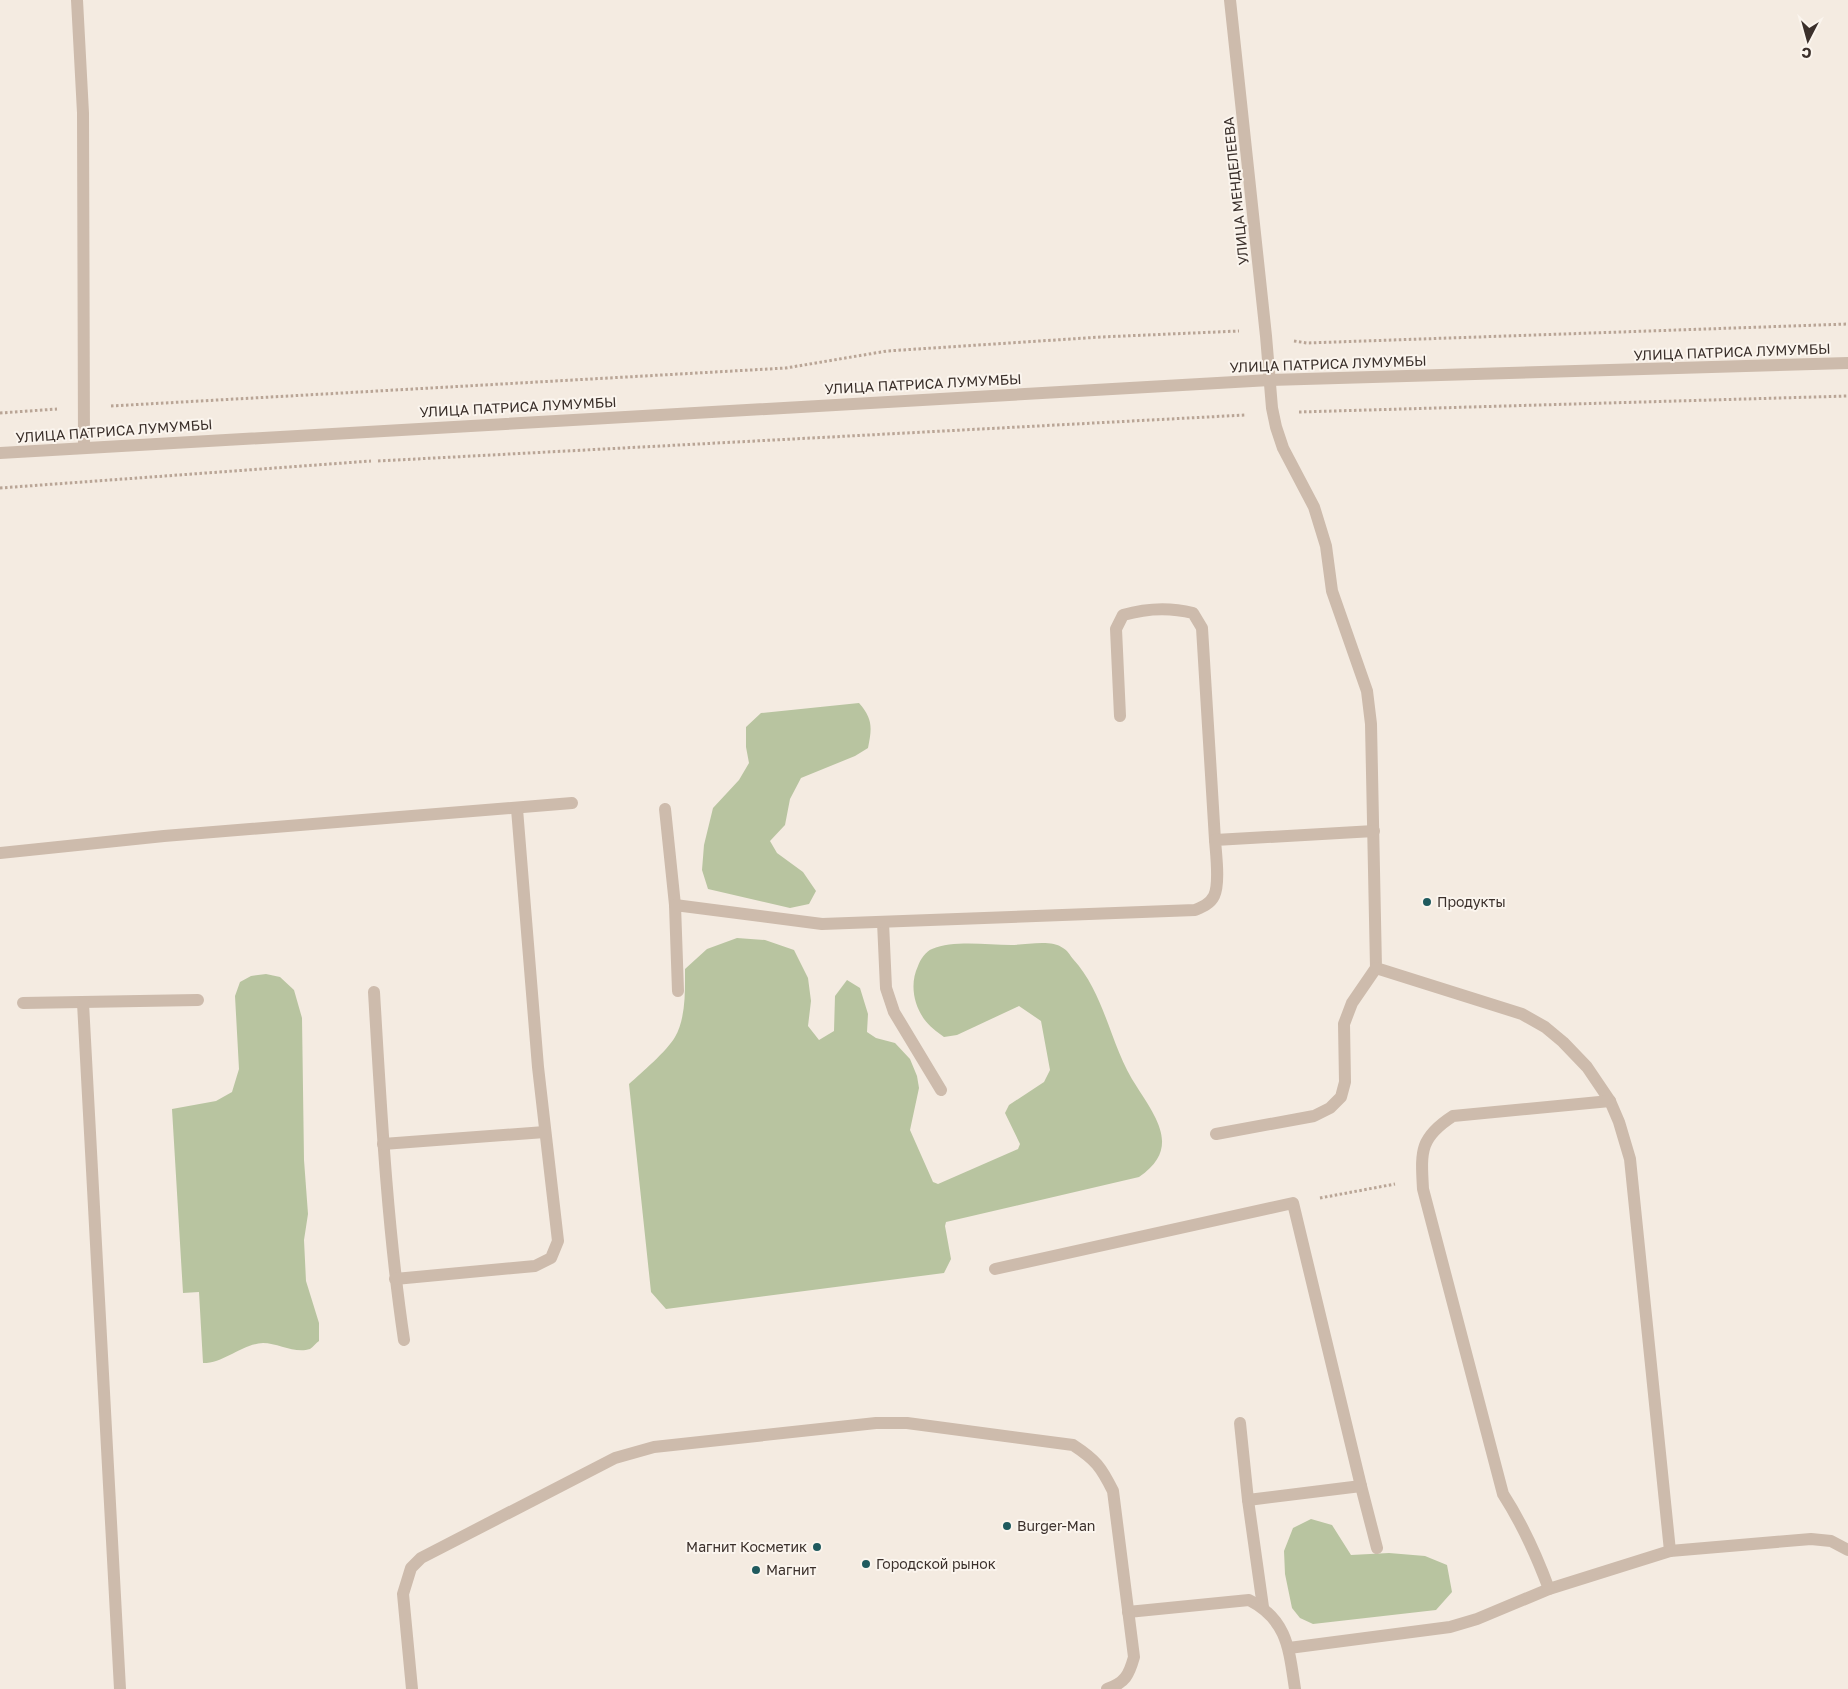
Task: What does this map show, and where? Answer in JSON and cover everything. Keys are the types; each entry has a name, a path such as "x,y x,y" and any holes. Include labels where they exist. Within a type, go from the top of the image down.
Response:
{"street":[{"path":"77,0 83,113 84,447"},
{"name":"УЛИЦА МЕНДЕЛЕЕВА","path":"1230,0 1273,413 1283,448 1314,507 1326,546 1332,592 1368,691 1371,724 1376,968"},
{"name":"УЛИЦА ПАТРИСА ЛУМУМБЫ","path":"0,453 1270,380 1848,363"},
{"path":"675,905 822,924 1195,910 1206,906 1214,896 1217,880 1202,628 1193,613 1174,608 1140,610 1123,615 1116,629 1120,716"},
{"path":"0,853 164,836 572,804"},
{"path":"395,1279 535,1266 551,1258 558,1241 537,1057 518,809"},
{"path":"665,809 675,905 678,992"},
{"path":"1215,840 1374,831"},
{"path":"883,922 886,988 891,1004 941,1090"},
{"path":"1216,1134 1314,1116 1330,1108 1340,1097 1345,1082 1344,1024 1352,1003 1376,968 1522,1014 1544,1027 1563,1042 1587,1067 1610,1101 1619,1122 1630,1159 1670,1551"},
{"path":"374,992 383,1144 395,1279 404,1340"},
{"path":"23,1004 198,1000"},
{"path":"83,1002 120,1689"},
{"path":"1549,1589 1528,1536 1503,1494 1423,1190 1421,1160 1428,1138 1439,1125 1453,1116 1610,1101"},
{"path":"383,1144 545,1132"},
{"path":"994,1269 1293,1203 1377,1548"},
{"path":"412,1689 403,1594 411,1568 420,1558 615,1458 654,1447 857,1425 906,1423 1073,1445 1090,1456 1102,1468 1113,1491 1134,1658 1129,1675 1114,1687 1107,1689"},
{"path":"1240,1423 1248,1500 1263,1607"},
{"path":"1248,1500 1361,1486"},
{"path":"1289,1648 1450,1627 1477,1619 1549,1589 1670,1551 1811,1538 1831,1541 1848,1550"},
{"path":"1128,1612 1249,1600 1263,1607 1276,1622 1289,1648 1295,1689"}],"path":[{"path":"0,413 786,368 887,351 1101,337 1235,331 1307,343 1848,324"},
{"path":"0,488 380,461 1273,413 1848,396"},
{"path":"1293,1203 1422,1179"}],"green space":[{"path":"859,703 867,714 870,724 868,748 855,756 801,778 790,799 785,825 770,841 777,853 803,872 816,891 809,904 790,908 708,889 702,870 704,845 713,808 739,780 749,763 746,747 746,727 761,713"},
{"path":"737,938 765,940 794,950 808,978 811,1001 808,1026 819,1040 834,1031 835,996 847,980 860,988 868,1014 867,1032 876,1038 895,1043 910,1059 917,1076 919,1088 910,1130 933,1182 938,1184 1018,1149 1020,1144 1005,1113 1009,1105 1044,1082 1050,1070 1041,1021 1019,1006 957,1035 944,1037 933,1029 920,1013 915,1000 913,986 920,961 930,950 941,946 1045,943 1058,945 1068,953 1084,973 1093,989 1120,1055 1158,1123 1162,1145 1159,1156 1152,1166 1139,1177 946,1222 945,1226 951,1259 944,1273 666,1309 651,1292 629,1084 660,1055 679,1030 685,995 685,969 707,949"},
{"path":"266,974 280,977 294,990 302,1018 304,1160 308,1214 304,1240 306,1281 319,1323 319,1341 310,1349 304,1350 269,1343 255,1344 219,1360 203,1363 199,1292 183,1293 172,1109 216,1101 232,1092 239,1069 235,996 240,982 251,976"},
{"path":"1311,1519 1332,1525 1351,1555 1389,1553 1425,1556 1447,1565 1452,1592 1436,1610 1313,1624 1300,1618 1292,1608 1285,1574 1284,1551 1293,1528"}],"place":[{"name":"Продукты","path":"1427,902"},
{"name":"Burger-Man","path":"1007,1526"},
{"name":"Магнит Косметик","path":"817,1547"},
{"name":"Городской рынок","path":"866,1564"},
{"name":"Магнит","path":"756,1570"}]}
